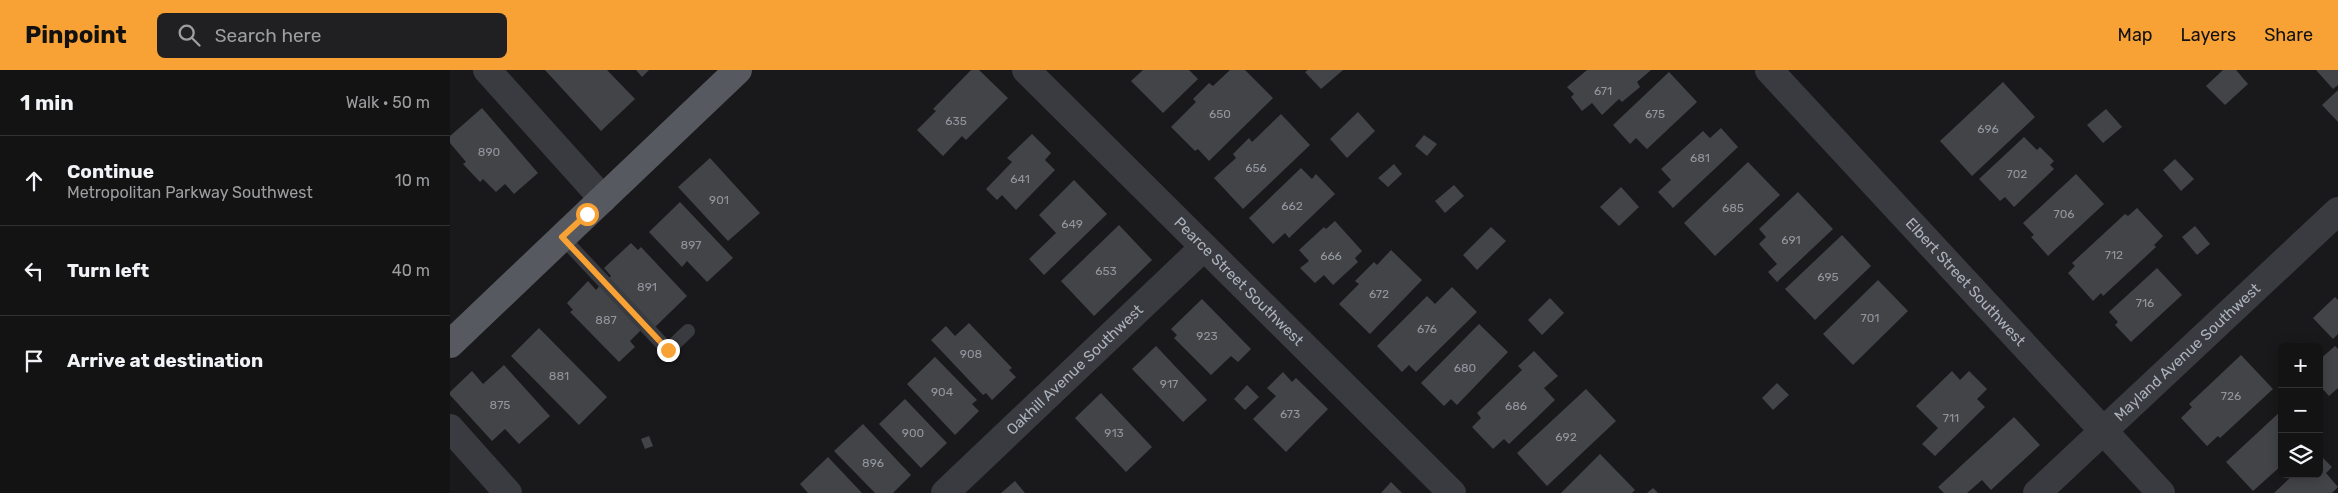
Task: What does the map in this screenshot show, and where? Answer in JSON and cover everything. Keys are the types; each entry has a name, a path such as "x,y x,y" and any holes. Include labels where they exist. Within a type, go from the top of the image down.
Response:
{"main road":[{"path":"450,344 738,70"}],"street":[{"path":"487,70 603,199"},
{"name":"Pearce Street Southwest","path":"1026,70 1452,493"},
{"name":"Elbert Street Southwest","path":"1769,70 2161,493"},
{"name":"Mayland Avenue Southwest","path":"2037,493 2338,211"},
{"name":"Oakhill Avenue Southwest","path":"945,493 1204,247"},
{"path":"450,428 508,493"}],"lane":[{"path":"562,237 668,350 688,331"}],"building":[{"path":"545,70 607,70 635,99 601,131"},
{"path":"636,70 649,70 642,77"},
{"path":"971,70 979,70 1008,98 966,140 962,136 943,156 917,130 936,111 933,109"},
{"path":"1143,70 1189,70 1198,79 1163,113 1131,81"},
{"path":"1230,70 1245,70 1273,98 1209,161 1198,149 1195,151 1171,127 1196,102 1193,99 1209,83 1213,86"},
{"path":"1308,70 1343,70 1321,89 1305,72"},
{"path":"1587,70 1651,70 1637,82 1640,87 1622,102 1619,99 1602,115 1592,103 1582,111 1571,97 1574,94 1567,87"},
{"path":"2223,70 2236,70 2248,84 2225,105 2206,86"},
{"path":"2316,70 2338,70 2338,85 2333,89"},
{"path":"1669,72 1697,102 1647,149 1636,138 1630,144 1613,125"},
{"path":"2003,82 2035,117 1972,176 1940,141"},
{"path":"2338,90 2338,122 2322,105"},
{"path":"482,108 538,173 514,194 505,184 496,192 483,179 480,182 463,164 466,162 450,143 450,136"},
{"path":"2106,109 2122,127 2103,143 2087,125"},
{"path":"1358,112 1375,131 1347,158 1330,139"},
{"path":"1281,114 1310,145 1243,209 1214,178 1236,158 1233,154 1249,138 1252,142"},
{"path":"1721,128 1738,147 1673,208 1658,192 1671,180 1661,169 1703,131 1710,138"},
{"path":"1032,134 1051,153 1045,160 1055,170 1016,210 1002,195 997,200 986,189 1012,162 1007,158"},
{"path":"1424,135 1437,144 1427,156 1415,146"},
{"path":"2024,137 2037,150 2040,147 2054,161 2050,165 2054,169 2014,207 2005,197 2000,201 1979,179"},
{"path":"710,158 760,213 728,241 678,187"},
{"path":"2175,159 2194,179 2181,191 2163,170"},
{"path":"1748,162 1780,195 1715,256 1684,223"},
{"path":"1394,164 1402,174 1388,187 1378,178"},
{"path":"1301,168 1312,179 1316,174 1335,194 1289,238 1285,233 1273,244 1249,218"},
{"path":"2076,174 2104,204 2048,256 2031,237 2034,235 2023,223"},
{"path":"1074,180 1107,214 1044,275 1029,259 1056,233 1039,215"},
{"path":"1454,185 1464,196 1445,213 1435,201"},
{"path":"1621,187 1639,207 1619,226 1600,207"},
{"path":"1798,192 1833,229 1777,282 1768,272 1777,264 1759,244 1766,237 1759,229"},
{"path":"680,202 733,258 707,282 687,261 682,267 649,232"},
{"path":"2137,208 2163,236 2154,245 2156,247 2103,296 2101,293 2093,301 2068,273 2075,266 2072,263 2125,214 2128,216"},
{"path":"1335,221 1362,251 1355,258 1358,262 1333,285 1324,275 1315,283 1300,268 1309,261 1299,250 1324,227 1326,229"},
{"path":"1119,225 1152,260 1094,316 1061,281"},
{"path":"2195,226 2210,244 2197,255 2182,237"},
{"path":"1491,227 1506,241 1477,270 1463,255"},
{"path":"1842,235 1871,266 1815,320 1785,289"},
{"path":"631,243 638,250 641,247 687,296 654,328 608,279 611,276 604,268"},
{"path":"1391,250 1422,280 1370,334 1339,304 1359,284 1355,281 1374,262 1377,265"},
{"path":"2157,268 2182,295 2131,342 2115,325 2118,322 2109,312"},
{"path":"1878,280 1908,311 1853,365 1823,334"},
{"path":"588,281 596,290 600,285 642,329 630,341 635,347 619,362 570,312 573,310 567,303"},
{"path":"1452,287 1477,312 1416,372 1409,365 1402,372 1377,346 1427,296 1435,304"},
{"path":"2335,297 2338,300 2338,334 2333,339 2313,318"},
{"path":"1550,298 1564,313 1542,335 1528,320"},
{"path":"1202,299 1251,349 1238,362 1231,356 1211,375 1174,338 1177,335 1171,329"},
{"path":"969,323 1012,368 1009,370 1016,377 992,400 986,393 983,395 931,340 946,326 955,336"},
{"path":"1479,324 1508,352 1457,405 1451,399 1444,406 1421,383"},
{"path":"539,328 607,397 579,425 511,356"},
{"path":"1156,346 1207,400 1183,422 1132,369"},
{"path":"2335,346 2338,349 2338,388 2329,396 2323,389 2323,356"},
{"path":"1534,351 1558,376 1544,388 1555,400 1509,444 1504,439 1493,449 1472,427 1481,418 1477,413 1522,370 1518,366"},
{"path":"2241,355 2273,389 2220,438 2218,436 2207,446 2181,418 2192,407 2189,404"},
{"path":"935,357 977,400 972,404 979,411 955,435 907,384"},
{"path":"504,365 550,416 519,444 505,429 492,441 450,395 450,392 472,371 483,384"},
{"path":"1952,371 1960,380 1969,371 1987,389 1977,399 1985,407 1935,456 1922,444 1938,428 1916,406"},
{"path":"1283,372 1292,382 1296,378 1328,409 1286,452 1253,419 1276,396 1267,388"},
{"path":"1777,383 1789,395 1773,410 1762,398"},
{"path":"1247,385 1259,397 1245,410 1234,399"},
{"path":"1586,389 1616,421 1547,486 1517,453"},
{"path":"1101,393 1152,447 1126,472 1075,418"},
{"path":"905,399 947,443 921,468 879,424"},
{"path":"2278,414 2278,469 2253,491 2226,462"},
{"path":"2014,417 2040,445 1991,490 1982,480 1967,493 1944,493 1938,487"},
{"path":"863,424 911,475 893,493 875,493 834,451"},
{"path":"649,436 653,446 645,449 641,439"},
{"path":"1600,454 1635,490 1632,493 1561,493"},
{"path":"828,457 862,493 808,493 800,484"},
{"path":"2323,458 2332,467 2326,473 2338,487 2332,493 2274,493 2290,478 2323,478"},
{"path":"1015,481 1025,493 1001,493"},
{"path":"1391,482 1402,493 1381,493"},
{"path":"1653,488 1658,493 1647,493"}],"route":[{"path":"587,214 562,237 668,350"}]}
